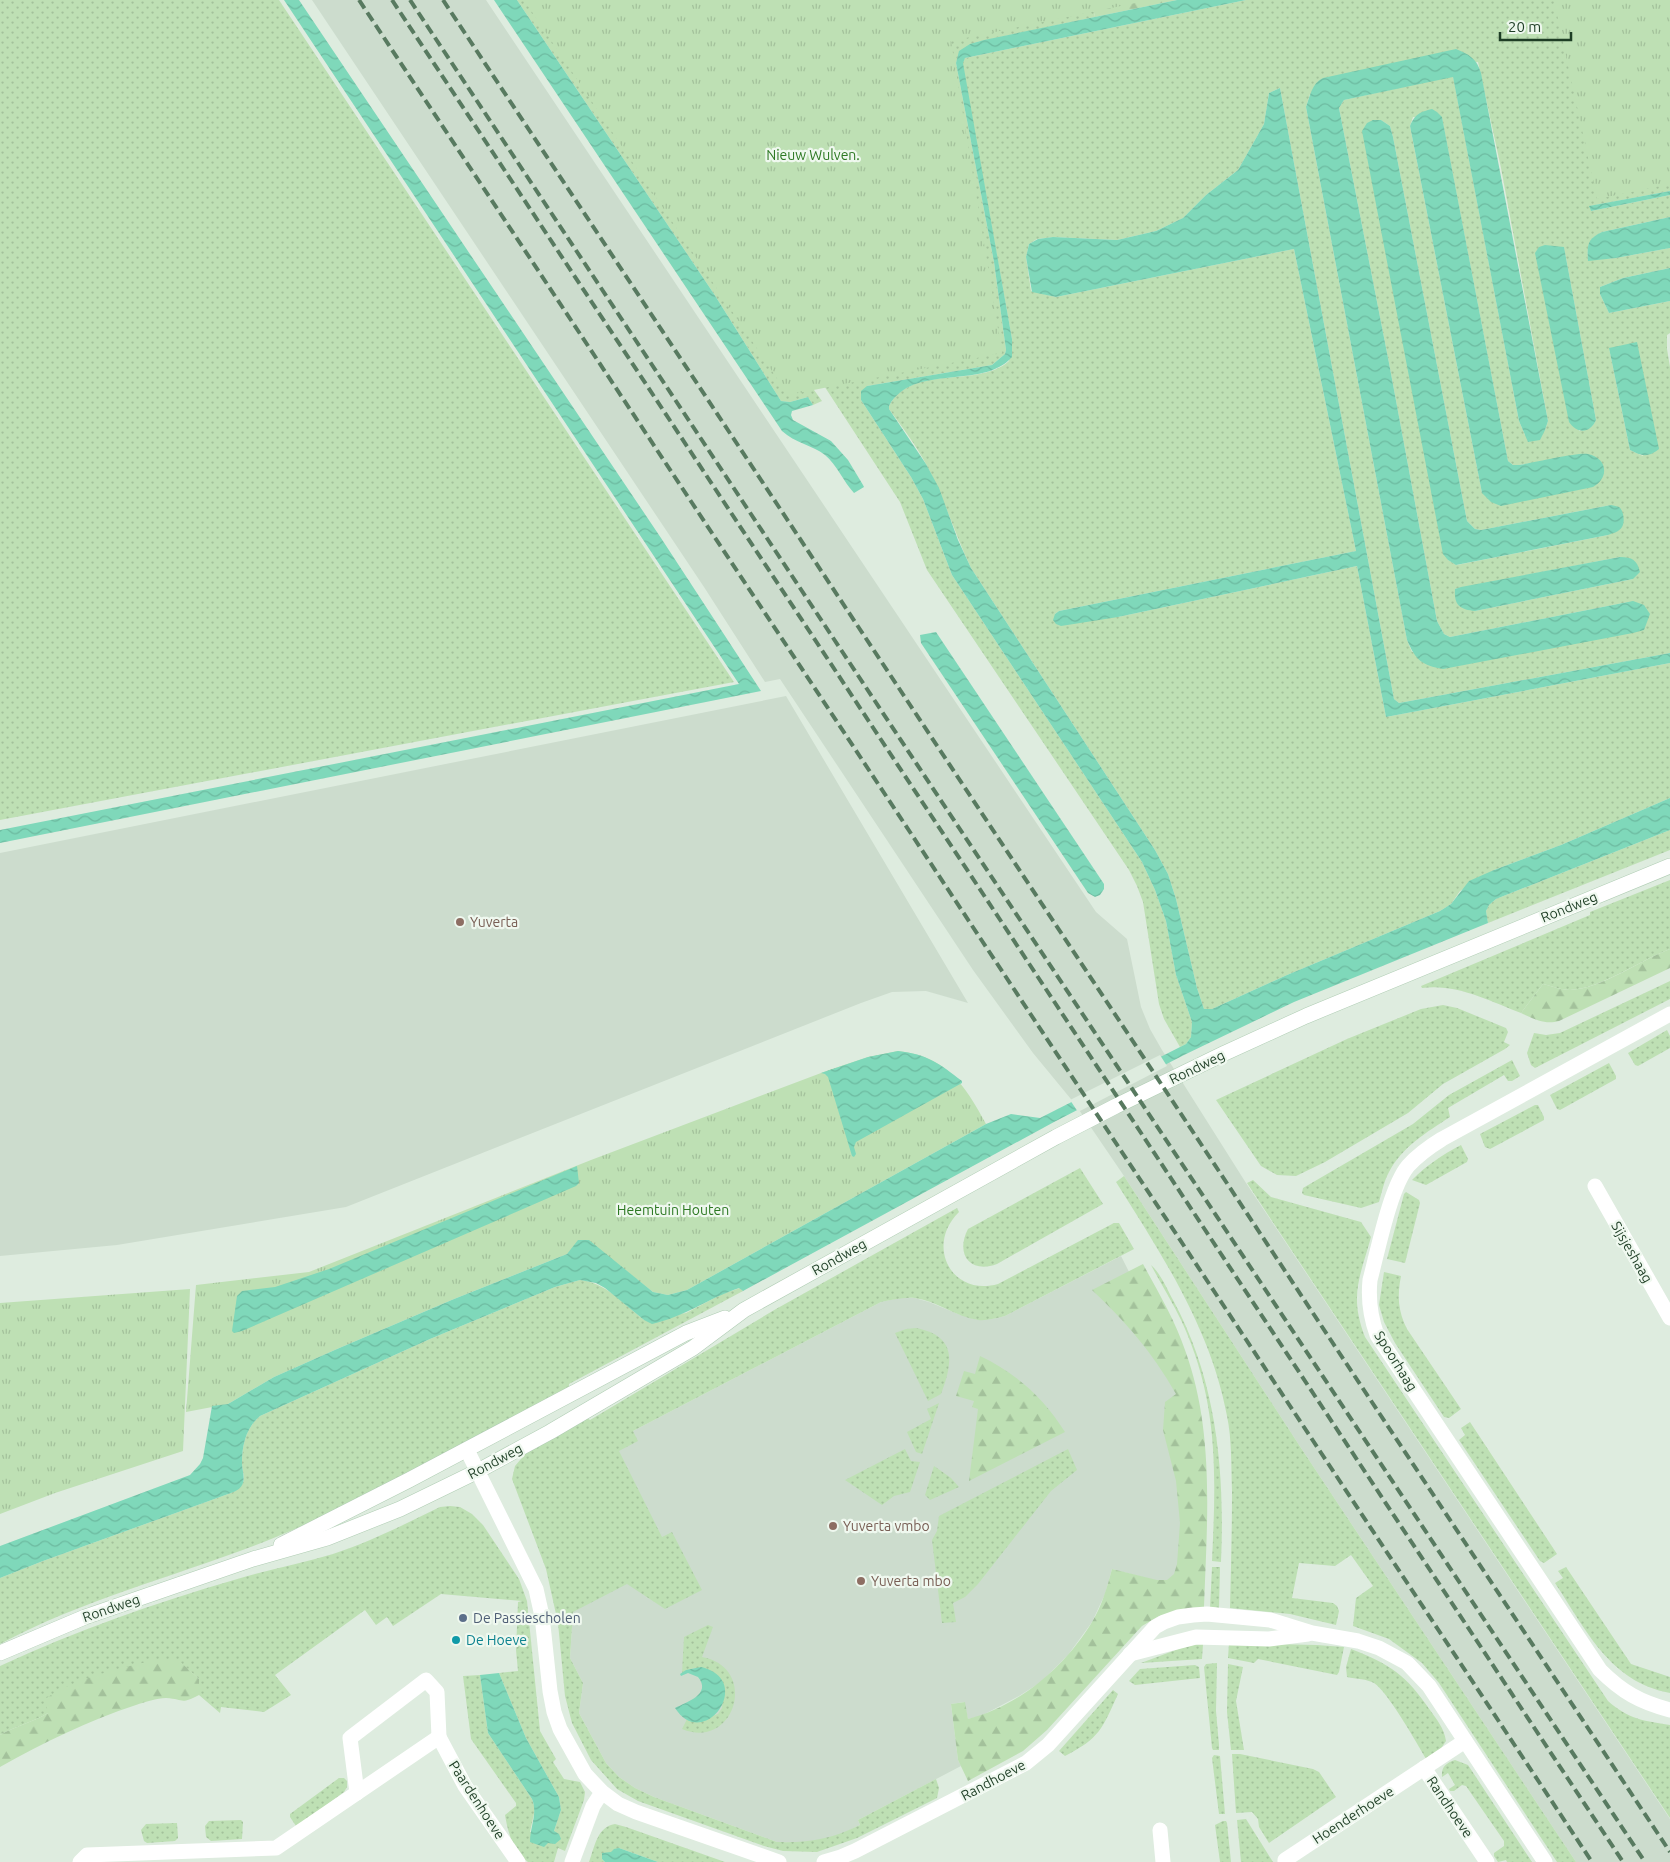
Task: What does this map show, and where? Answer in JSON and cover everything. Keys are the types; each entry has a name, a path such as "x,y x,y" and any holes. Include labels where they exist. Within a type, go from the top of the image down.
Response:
{"street":[{"name":"Rondweg","path":"0,1653 85,1617 253,1559 348,1530 400,1509 478,1471 571,1420 685,1353 744,1310 1056,1137 1225,1053 1346,999 1670,866"},
{"name":"Spoorhaag","path":"1670,1014 1442,1139 1416,1158 1408,1166 1397,1185 1370,1280 1369,1294 1369,1309 1377,1335 1600,1670 1612,1682 1638,1699 1670,1710"},
{"name":"Sijsjeshaag","path":"1595,1186 1670,1318"},
{"name":"Rondweg","path":"253,1559 467,1450 686,1333 744,1310"},
{"path":"467,1450 536,1590 542,1616 554,1712 560,1729 585,1774 602,1792 618,1804 779,1862"},
{"name":"Randhoeve","path":"824,1862 841,1858 1026,1763 1048,1745 1155,1628 1164,1622 1178,1617 1193,1615 1270,1620 1312,1633 1363,1642 1407,1663 1429,1686 1545,1862"},
{"name":"Randhoeve","path":"1130,1654 1196,1637 1269,1639 1312,1633"},
{"name":"Paardenhoeve","path":"357,1793 350,1738 426,1680 437,1692 439,1737 464,1786 518,1862"},
{"path":"80,1862 87,1855 276,1855 357,1793 439,1737"},
{"name":"Randhoeve","path":"1465,1741 1424,1768 1487,1862"},
{"name":"Hoenderhoeve","path":"1285,1862 1285,1860 1424,1768"},
{"path":"572,1862 593,1806 602,1792"},
{"path":"1160,1830 1163,1862"}],"shaded area":[{"path":"312,0 486,0 1096,912 1127,939 1141,1007 1150,1029 1162,1050 1246,1183 1670,1819 1670,1862 1576,1862 1301,1448 1124,1176 1075,1104 1033,1053 973,970 780,679 765,682 704,587"},
{"name":"Yuverta","path":"786,696 968,1003 926,991 892,992 346,1207 117,1245 0,1256 0,853"},
{"path":"1121,1256 1176,1365 1184,1588 1112,1569 1105,1594 1092,1622 1068,1655 1041,1682 981,1716 968,1719 964,1702 951,1704 958,1760 961,1766 858,1820 860,1825 840,1835 828,1839 797,1843 777,1842 654,1797 635,1788 619,1777 606,1763 579,1713 583,1683 570,1658 573,1612 605,1437 633,1431 881,1302 899,1298 915,1298 978,1320 992,1319 1005,1316"}],"green space":[{"path":"0,0 279,0 734,682 0,820"},
{"path":"517,0 531,0 822,401 813,405 808,397 790,402 781,401 714,294"},
{"name":"Nieuw Wulven.","path":"524,0 1150,0 951,41 1002,353 788,395"},
{"path":"1091,0 1095,17 977,42 960,51 956,63 994,262 1005,354 992,365 867,386 861,400 911,477 923,499 952,575 1142,862 1166,921 1176,975 1192,1022 1191,1037 1186,1044 1180,1047 1164,1019 1159,1004 1143,902 1129,870 927,570 900,502 817,375 943,38"},
{"path":"1091,0 1177,0 1095,17"},
{"path":"1246,0 1571,0 1670,159 1670,191 1590,206 1591,211 1670,195 1670,217 1602,232 1589,243 1588,260 1616,258 1670,248 1670,268 1623,278 1600,287 1600,294 1609,313 1670,301 1670,333 1667,335 1667,349 1670,367 1670,653 1399,703 1394,699 1280,88 1269,93 1264,124 1238,170 1206,195 1183,218 1156,231 1117,240 1053,237 1037,239 1029,244 1026,257 1031,291 1056,297 1294,249 1356,551 1059,611 1055,614 1118,617 1357,566 1386,717 1670,663 1670,798 1561,845 1494,870 1460,891 1451,904 1440,911 1287,975 1212,1009 1204,1009 1168,874 1155,850 971,568 926,464 889,409 889,406 899,393 913,385 929,380 980,374 996,369 1009,361 1012,339 962,63 965,58","holes":["1478,62 1501,168 1548,421 1545,430 1525,435 1519,421 1453,76 1344,100 1339,108 1437,621 1444,634 1450,637 1633,601 1412,652 1407,640 1306,107 1310,94","1413,117 1442,118 1508,461 1513,465 1519,465 1586,454 1482,493 1410,126","1381,120 1390,126 1393,137 1467,521 1475,529 1481,530 1611,505 1608,535 1457,565 1448,560","1564,247 1596,420 1587,429 1579,431","1609,348 1643,456 1630,450","1620,557 1633,579 1475,611 1455,589"]},
{"path":"1554,0 1670,0 1670,184 1597,199"},
{"path":"1670,830 1670,850 1488,923 1486,911 1489,905 1496,899"},
{"path":"1670,880 1670,949 1608,979 1570,990 1543,984 1521,1013 1473,994 1447,988 1422,988 1421,986 1590,915 1590,912"},
{"path":"1670,949 1670,968 1559,1021 1544,1022 1521,1013 1543,984 1567,990 1583,988 1608,979"},
{"path":"1670,981 1670,999 1535,1068 1531,1065 1527,1053 1534,1033 1546,1035 1560,1033"},
{"path":"1443,1005 1457,1008 1506,1028 1508,1032 1504,1042 1510,1045 1443,1084 1408,1113 1325,1162 1296,1176 1277,1175 1261,1166 1216,1100 1347,1039 1421,1009"},
{"path":"1667,1030 1670,1036 1670,1048 1638,1066 1635,1065 1628,1053"},
{"name":"Heemtuin Houten","path":"898,1051 929,1059 952,1075 962,1085 986,1124 687,1290 668,1295 653,1292 591,1243 574,1247 567,1254 454,1299 274,1377 228,1404 186,1412 196,1285 309,1272 591,1160 829,1070 868,1057"},
{"path":"1512,1060 1520,1076 1512,1081 1508,1081 1504,1075 1448,1108 1450,1117 1416,1141 1394,1163 1386,1179 1379,1202 1361,1208 1302,1193 1303,1188 1413,1124 1449,1095"},
{"path":"1609,1063 1616,1079 1560,1110 1557,1109 1550,1095"},
{"path":"1538,1105 1544,1120 1490,1149 1485,1147 1480,1134"},
{"path":"1461,1145 1468,1159 1467,1162 1426,1185 1412,1180 1435,1161"},
{"path":"1080,1168 1103,1204 997,1264 979,1266 968,1260 964,1254 963,1246 968,1229"},
{"path":"1124,1176 1301,1448 1576,1862 1557,1862 1439,1683 1422,1663 1389,1639 1353,1626 1356,1598 1373,1586 1351,1555 1335,1566 1299,1563 1292,1598 1333,1603 1339,1611 1336,1625 1290,1614 1230,1608 1231,1453 1229,1425 1220,1384 1197,1323 1183,1294 1116,1182"},
{"path":"1253,1180 1271,1197 1361,1222 1371,1237 1360,1275 1357,1298 1360,1323 1365,1337 1608,1701 1622,1712 1637,1718 1670,1725 1670,1818 1247,1183"},
{"path":"1406,1192 1419,1200 1420,1203 1405,1263 1387,1259"},
{"path":"957,1208 959,1212 949,1225 944,1239 944,1253 948,1265 956,1276 967,1283 981,1286 998,1284 1114,1223 1119,1223 1134,1249 1005,1316 991,1319 970,1318 931,1302 915,1298 902,1298 881,1302 633,1431 638,1441 619,1451 662,1537 672,1532 702,1590 665,1609 627,1584 573,1612 570,1658 583,1683 579,1713 606,1763 619,1777 635,1788 654,1797 777,1842 810,1841 840,1834 860,1825 858,1820 936,1779 939,1788 937,1798 857,1838 817,1852 783,1851 764,1846 638,1801 617,1789 591,1760 572,1723 565,1696 558,1623 546,1569 512,1479 515,1466 526,1453 587,1418 590,1420 776,1309"},
{"path":"1143,1264 1166,1306 1181,1339 1195,1381 1201,1413 1207,1477 1204,1607 1159,1616 1142,1626 1047,1730 1023,1751 968,1781 958,1760 951,1704 965,1702 968,1719 1005,1705 1039,1682 1054,1669 1081,1639 1096,1616 1112,1569 1157,1580 1167,1580 1174,1574 1177,1564 1180,1523 1176,1481 1163,1430 1165,1402 1176,1394 1158,1365 1138,1339 1092,1290"},
{"path":"1151,1265 1164,1282 1188,1331 1200,1362 1209,1395 1219,1461 1222,1528 1221,1562 1212,1561 1214,1469 1209,1411 1203,1381 1182,1322"},
{"path":"1384,1272 1401,1276 1399,1303 1407,1329 1461,1409 1449,1418 1444,1417 1395,1343 1384,1322 1379,1305"},
{"path":"580,1280 598,1285 606,1290 644,1320 686,1313 722,1294 740,1288 743,1291 569,1384 569,1387 461,1447 351,1504 242,1550 102,1599 33,1627 0,1644 0,1578 231,1493 242,1484 244,1477 242,1463 244,1443 248,1431 260,1416 430,1339 555,1287"},
{"path":"190,1289 183,1451 55,1493 0,1514 0,1303"},
{"path":"916,1328 939,1337 945,1344 948,1352 948,1371 941,1394 928,1401 895,1333"},
{"path":"980,1356 1006,1370 1028,1388 1048,1408 1065,1432 969,1481 978,1409 972,1407 974,1401 956,1396 964,1371 975,1374"},
{"path":"939,1403 922,1454 916,1452 907,1432 931,1419 927,1409"},
{"path":"1470,1422 1557,1554 1544,1563 1540,1561 1459,1440 1465,1435 1461,1428"},
{"path":"905,1449 911,1461 920,1462 910,1492 894,1496 882,1505 845,1480"},
{"path":"1068,1449 1077,1470 1051,1491 978,1584 965,1597 953,1603 956,1622 942,1623 932,1540 937,1531 939,1516"},
{"path":"934,1466 951,1478 959,1487 930,1500 925,1495"},
{"path":"440,1507 460,1507 472,1514 483,1525 519,1579 527,1601 540,1731 556,1759 553,1762 564,1779 580,1782 585,1792 584,1800 565,1851 558,1848 554,1862 528,1862 518,1853 512,1841 505,1815 516,1806 516,1803 471,1739 463,1676 480,1675 488,1733 532,1799 535,1809 530,1832 554,1831 561,1810 559,1797 526,1738 499,1673 518,1671 516,1650 518,1602 522,1601 441,1594 393,1626 387,1617 376,1625 365,1610 275,1675 291,1695 264,1712 221,1707 220,1713 199,1695 199,1679 176,1659 0,1735 0,1666 86,1629 145,1608 234,1580 321,1558 360,1544"},
{"path":"1212,1567 1220,1567 1219,1608 1210,1608"},
{"path":"1566,1567 1631,1664 1670,1677 1670,1693 1649,1687 1631,1678 1615,1666 1602,1652 1589,1636 1555,1583 1563,1578 1558,1571"},
{"path":"708,1625 713,1627 702,1657 720,1664 731,1676 735,1690 734,1705 727,1719 716,1728 701,1733 682,1729 687,1719 695,1722 718,1714 722,1708 723,1684 720,1679 705,1669 694,1668 682,1673 684,1637"},
{"path":"1202,1643 1202,1659 1141,1663 1181,1648"},
{"path":"1229,1643 1344,1647 1337,1675 1258,1659 1254,1663 1228,1658"},
{"path":"1351,1649 1387,1666 1405,1679 1413,1688 1444,1732 1446,1741 1440,1750 1426,1759 1402,1718 1380,1688 1374,1683 1365,1680 1347,1677 1346,1667"},
{"path":"160,1659 177,1659 199,1679 199,1695 185,1701 166,1698 155,1699 118,1711 66,1733 0,1767 0,1735 48,1713 45,1699 85,1679"},
{"path":"1217,1663 1216,1711 1219,1750 1213,1750 1204,1667 1206,1664"},
{"path":"1228,1664 1243,1667 1236,1701 1244,1750 1231,1750 1227,1712"},
{"path":"1195,1665 1199,1667 1200,1678 1135,1685 1129,1681 1140,1669"},
{"path":"1113,1690 1118,1694 1099,1731 1086,1744 1065,1756 1059,1751"},
{"path":"1232,1754 1313,1769 1319,1772 1336,1797 1269,1843 1259,1827 1258,1819 1252,1812 1236,1813"},
{"path":"1214,1755 1220,1756 1225,1814 1219,1814 1212,1758"},
{"path":"1455,1760 1468,1765 1532,1862 1507,1862 1506,1860 1498,1862 1494,1853 1504,1846 1504,1841 1466,1786 1462,1785 1454,1791 1450,1791 1449,1789 1455,1785 1448,1773 1442,1777 1442,1771 1445,1766"},
{"path":"339,1778 344,1778 347,1781 347,1787 344,1792 296,1826 290,1814"},
{"path":"1246,1819 1273,1862 1241,1862 1237,1820"},
{"path":"241,1820 243,1822 242,1839 211,1841 206,1837 205,1826 209,1821"},
{"path":"1223,1821 1227,1823 1231,1862 1220,1862 1215,1825"},
{"path":"177,1823 178,1838 175,1841 147,1843 144,1841 141,1830 146,1824"},
{"path":"615,1824 725,1862 658,1862 619,1848 602,1859 605,1862 589,1862 600,1833"}],"water":[{"path":"284,0 299,0 661,538 761,691 0,843 0,830 739,684"},
{"path":"494,0 517,0 714,294 781,401 790,402 808,397 813,405 792,411 793,420 831,441 848,460 864,487 854,493 833,463 825,455 782,431"},
{"path":"1177,0 1246,0 965,58 963,63 1012,339 1012,357 999,367 984,373 931,380 914,385 900,393 889,406 889,409 926,464 939,488 958,540 971,568 1155,850 1168,874 1204,1009 1212,1009 1287,975 1440,911 1451,904 1469,881 1561,845 1670,798 1670,830 1496,899 1489,905 1486,911 1488,923 1294,1002 1184,1055 1054,1122 743,1291 739,1288 675,1317 652,1324 644,1320 605,1288 596,1283 580,1280 555,1287 430,1339 260,1416 248,1431 244,1443 242,1465 244,1481 236,1491 0,1578 0,1546 190,1475 203,1458 212,1406 228,1404 274,1377 337,1349 454,1299 567,1254 578,1240 589,1240 653,1292 668,1295 687,1290 986,1124 1011,1114 1040,1118 1186,1044 1191,1037 1192,1022 1176,975 1166,921 1142,862 952,575 923,499 911,477 861,400 861,391 867,386 992,365 1005,354 994,262 956,63 959,51 970,44 984,40"},
{"path":"1456,49 1472,58 1481,73 1548,421 1540,440 1528,442 1519,421 1453,77 1344,100 1339,108 1437,621 1444,634 1450,637 1633,601 1644,605 1650,614 1644,630 1633,633 1443,669 1420,661 1413,653 1407,640 1306,107 1314,86 1323,78"},
{"path":"1280,88 1394,699 1399,703 1670,653 1670,663 1386,717 1357,566 1118,617 1061,626 1053,620 1055,614 1059,611 1356,551 1294,249 1056,297 1032,292 1026,257 1029,244 1038,239 1053,237 1117,240 1156,231 1183,218 1206,195 1238,170 1264,124 1269,93"},
{"path":"1432,109 1442,117 1508,461 1513,465 1519,465 1565,456 1588,454 1599,459 1604,468 1602,478 1593,487 1501,506 1491,502 1482,493 1410,126 1418,114"},
{"path":"1373,120 1381,120 1390,126 1393,137 1467,521 1475,529 1481,530 1611,505 1619,507 1623,514 1623,525 1618,531 1608,535 1456,565 1443,554 1362,131 1367,123"},
{"path":"1670,191 1670,195 1591,211 1589,206"},
{"path":"1670,217 1670,248 1588,261 1589,243 1593,237 1602,232"},
{"path":"1545,245 1564,247 1596,420 1590,428 1583,431 1576,429 1569,422 1535,253 1539,247"},
{"path":"1670,268 1670,301 1609,313 1600,294 1600,287 1623,278"},
{"path":"1637,342 1659,449 1648,455 1641,455 1630,450 1609,348"},
{"path":"1620,557 1636,562 1640,572 1633,579 1475,611 1462,608 1457,603 1455,589 1461,587"},
{"path":"936,632 1104,884 1104,889 1100,895 1095,897 1088,893 921,643 920,635"},
{"path":"898,1051 908,1052 933,1061 962,1081 962,1083 856,1142 854,1147 856,1154 854,1157 852,1156 828,1077 821,1073 868,1057"},
{"path":"577,1166 579,1183 576,1186 242,1331 234,1333 232,1331 237,1296 242,1291 275,1287 329,1269"},
{"path":"701,1667 717,1674 724,1685 725,1698 720,1709 710,1718 699,1722 687,1720 675,1708 696,1697 702,1688 702,1683 698,1677 688,1673 681,1676 680,1674 686,1670"},
{"path":"499,1673 526,1738 559,1797 561,1810 554,1831 559,1834 561,1839 555,1844 548,1843 544,1847 530,1842 534,1804 488,1733 480,1675"},
{"path":"619,1848 658,1862 605,1862 602,1859 602,1853 611,1852"}],"pier":[{"path":"1160,1055 1167,1066 1078,1112 1070,1100"}],"railway":[{"path":"359,0 1592,1862"},
{"path":"392,0 1623,1862"},
{"path":"410,0 1645,1862"},
{"path":"443,0 1670,1852"}],"place":[{"name":"Yuverta","path":"460,922"},
{"name":"Yuverta vmbo","path":"833,1526"},
{"name":"Yuverta mbo","path":"861,1581"},
{"name":"De Passiescholen","path":"463,1618"},
{"name":"De Hoeve","path":"456,1640"}]}
